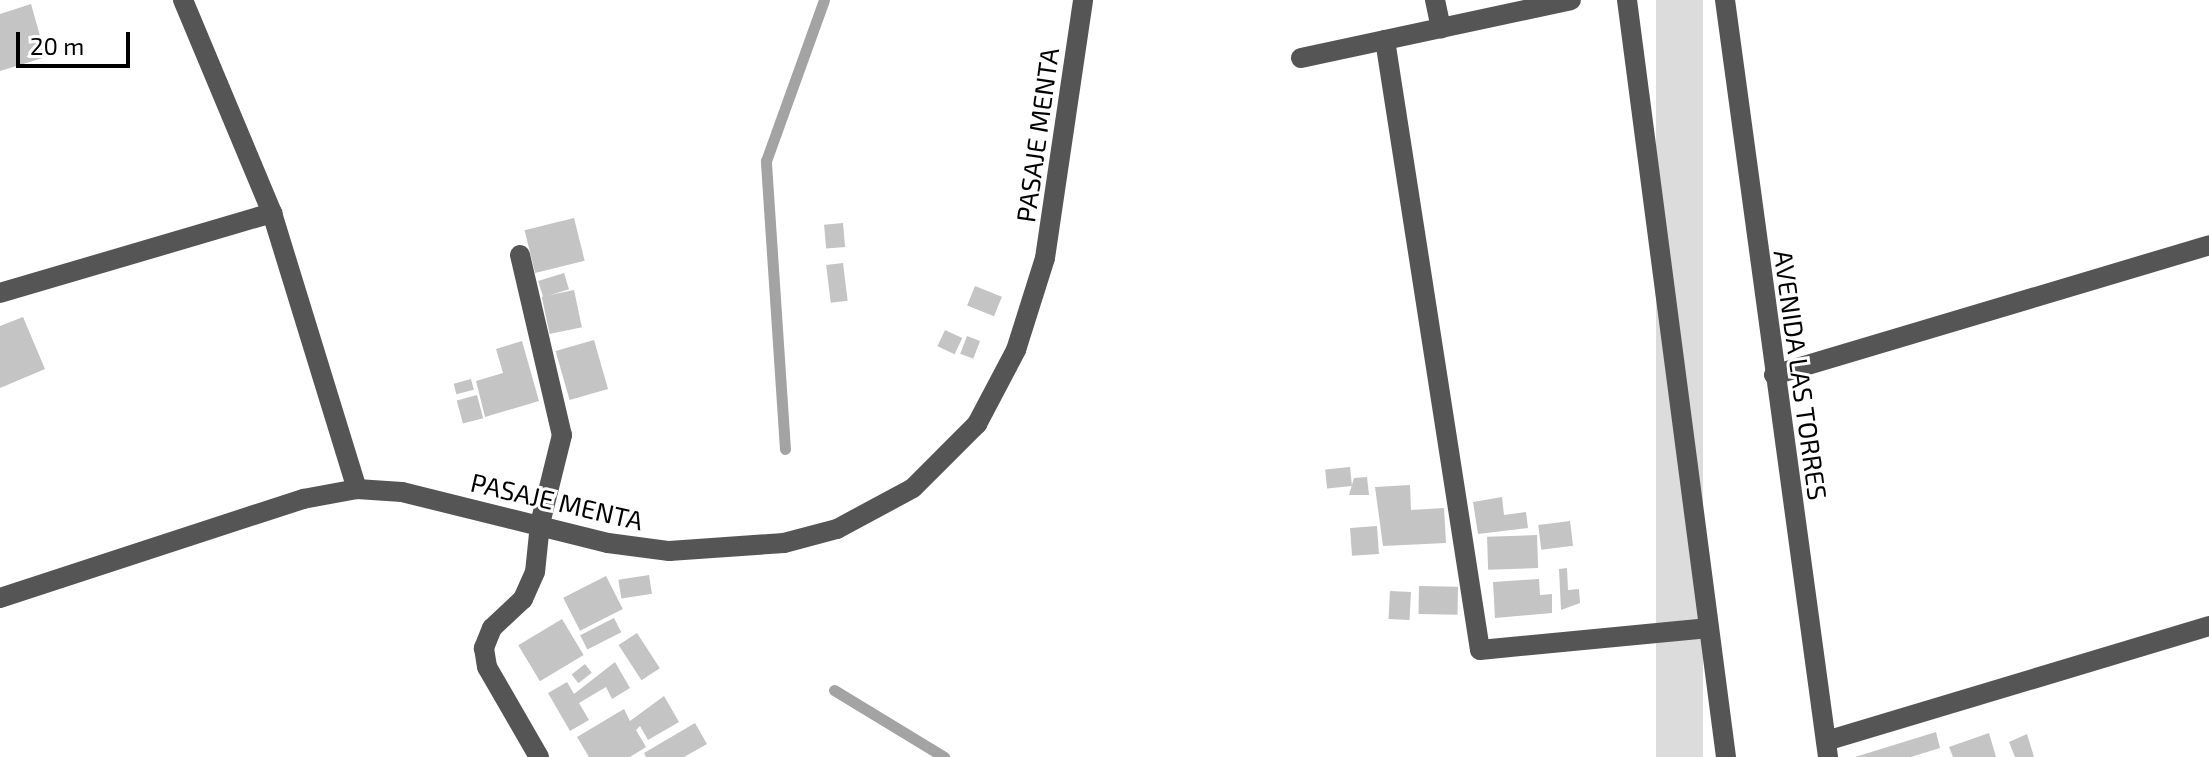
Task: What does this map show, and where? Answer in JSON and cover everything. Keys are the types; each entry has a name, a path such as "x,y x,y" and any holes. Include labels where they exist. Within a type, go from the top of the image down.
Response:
{"street":[{"path":"183,0 272,213 357,489"},
{"name":"PASAJE MENTA","path":"0,598 303,499 357,489 402,492 623,545 669,551 736,549 837,529 913,488 977,424 1016,350 1045,258 1083,0"},
{"path":"1435,0 1441,28"},
{"path":"1301,58 1571,0"},
{"path":"1627,0 1726,757"},
{"name":"AVENIDA LAS TORRES","path":"1725,0 1827,749"},
{"path":"1385,40 1480,650 1709,628"},
{"path":"0,293 272,213"},
{"path":"1774,375 2209,245"},
{"path":"520,255 562,435 540,524 535,572 523,599 492,628 484,648 487,667 539,757"},
{"path":"1827,749 2208,630"}],"shaded area":[{"path":"1656,0 1703,0 1703,757 1656,757"}],"building":[{"path":"31,4 46,57 0,71 0,14"},
{"path":"574,218 585,261 535,273 525,230"},
{"path":"843,223 845,247 826,249 824,225"},
{"path":"843,263 848,301 831,303 826,265"},
{"path":"564,273 569,289 543,297 538,281"},
{"path":"975,286 1002,297 994,316 967,305"},
{"path":"574,290 582,327 550,334 542,297"},
{"path":"23,317 45,369 0,388 0,326"},
{"path":"945,330 962,338 955,354 937,346"},
{"path":"967,336 980,341 973,359 960,354"},
{"path":"594,340 608,389 570,400 556,351"},
{"path":"522,341 539,401 485,417 476,381 503,373 496,349"},
{"path":"471,379 474,390 456,394 454,384"},
{"path":"477,395 483,418 463,424 457,400"},
{"path":"1350,467 1352,486 1327,489 1325,470"},
{"path":"1367,477 1369,495 1349,495 1354,478"},
{"path":"1410,485 1411,510 1444,508 1446,543 1383,546 1375,487"},
{"path":"1502,497 1504,515 1526,512 1528,528 1478,534 1473,502"},
{"path":"1570,521 1573,546 1541,550 1538,525"},
{"path":"1377,526 1379,554 1352,556 1350,528"},
{"path":"1537,535 1538,568 1488,570 1487,537"},
{"path":"1567,568 1568,590 1579,589 1580,603 1561,610 1559,569"},
{"path":"649,575 652,594 621,599 618,580"},
{"path":"606,576 623,609 580,631 563,598"},
{"path":"1539,579 1540,595 1552,594 1552,613 1495,618 1493,582"},
{"path":"1419,586 1458,587 1458,615 1419,614"},
{"path":"1390,591 1411,592 1410,620 1389,619"},
{"path":"614,618 621,632 587,650 580,635"},
{"path":"562,619 584,655 540,681 518,645"},
{"path":"637,633 660,668 641,680 619,645"},
{"path":"615,662 630,688 612,699 606,687 579,703 589,720 570,731 548,693 567,682 574,694"},
{"path":"585,664 592,673 578,683 572,674"},
{"path":"664,696 679,722 648,740 640,726 636,730 646,747 630,757 589,757 577,737 624,709 630,721"},
{"path":"695,723 707,744 684,757 646,757 644,753"},
{"path":"1936,732 1940,748 1911,757 1855,757"},
{"path":"1989,733 1996,757 1953,757 1949,747"},
{"path":"2027,734 2034,757 2015,757 2009,742"}],"waterway":[{"path":"785,449 766,161 824,0"},
{"path":"834,690 944,757"}]}
